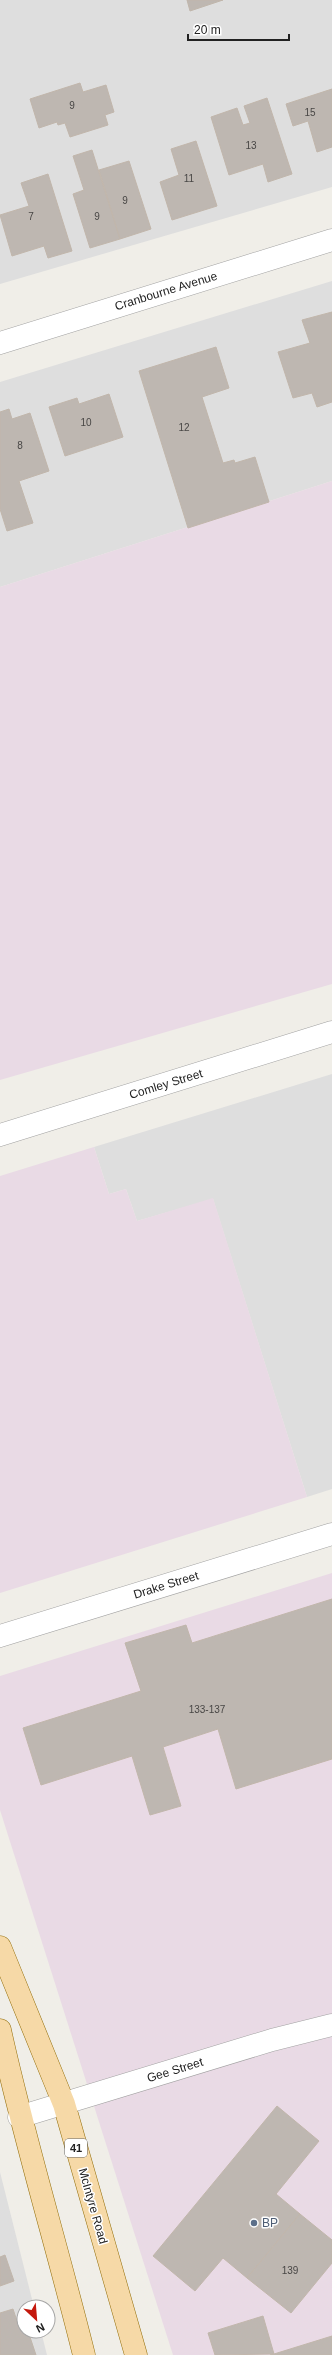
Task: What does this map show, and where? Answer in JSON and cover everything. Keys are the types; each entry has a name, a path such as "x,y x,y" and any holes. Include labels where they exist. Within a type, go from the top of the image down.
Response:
{"main road":[{"name":"McIntyre Road","path":"0,1947 64,2104 136,2355"},
{"path":"0,2030 19,2117 59,2254 84,2355"}],"street":[{"name":"Cranbourne Avenue","path":"0,343 332,240"},
{"name":"Comley Street","path":"0,1135 332,1032"},
{"name":"Drake Street","path":"0,1636 332,1534"},
{"name":"Gee Street","path":"19,2117 272,2040 332,2025"}],"shaded area":[{"path":"0,0 332,0 332,187 0,284"},
{"path":"332,281 332,481 0,587 0,382"},
{"path":"332,481 332,984 0,1080 0,587"},
{"path":"332,1074 332,1489 307,1497 213,1199 137,1221 126,1189 109,1194 94,1147"},
{"path":"94,1147 109,1194 126,1189 137,1221 213,1198 307,1497 0,1593 0,1176"},
{"path":"332,1573 332,2355 173,2355 0,1810 0,1676"},
{"path":"0,2172 32,2299 16,2299 16,2339 43,2339 47,2355 0,2355"}],"building":[{"path":"187,0 223,0 190,11"},
{"path":"80,83 83,92 106,85 114,112 105,115 108,125 70,137 65,123 58,125 57,122 39,128 30,99"},
{"path":"332,89 332,147 317,152 308,121 293,126 286,104"},
{"path":"267,98 292,174 268,182 263,164 229,175 211,117 237,108 243,125 250,123 244,106"},
{"path":"196,141 217,206 172,220 160,182 179,175 171,149"},
{"path":"92,150 120,239 90,248 73,194 84,190 73,156"},
{"path":"129,161 151,229 120,239 99,170"},
{"path":"48,174 72,251 48,258 44,246 12,256 0,215 29,206 21,183"},
{"path":"332,312 332,402 317,407 312,393 293,398 278,352 310,343 302,320"},
{"path":"216,347 229,388 202,397 223,463 234,460 235,463 255,457 269,502 188,528 139,371"},
{"path":"109,394 123,437 65,456 49,407 77,398 79,404"},
{"path":"9,409 12,419 30,413 49,471 19,481 33,523 7,531 0,509 0,412"},
{"path":"332,1599 332,1759 236,1789 218,1729 163,1747 181,1806 150,1815 132,1756 41,1785 23,1728 141,1691 125,1643 186,1625 192,1643"},
{"path":"277,2106 319,2141 276,2194 300,2214 247,2278 223,2258 195,2291 153,2256"},
{"path":"300,2214 332,2240 332,2263 291,2313 247,2278"},
{"path":"5,2255 14,2281 0,2286 0,2257"},
{"path":"13,2309 16,2318 16,2339 31,2339 36,2355 0,2355 0,2313"},
{"path":"263,2316 274,2354 215,2355 208,2333"},
{"path":"332,2336 332,2355 270,2355 274,2354"}],"place":[{"name":"BP","path":"254,2223"}]}
